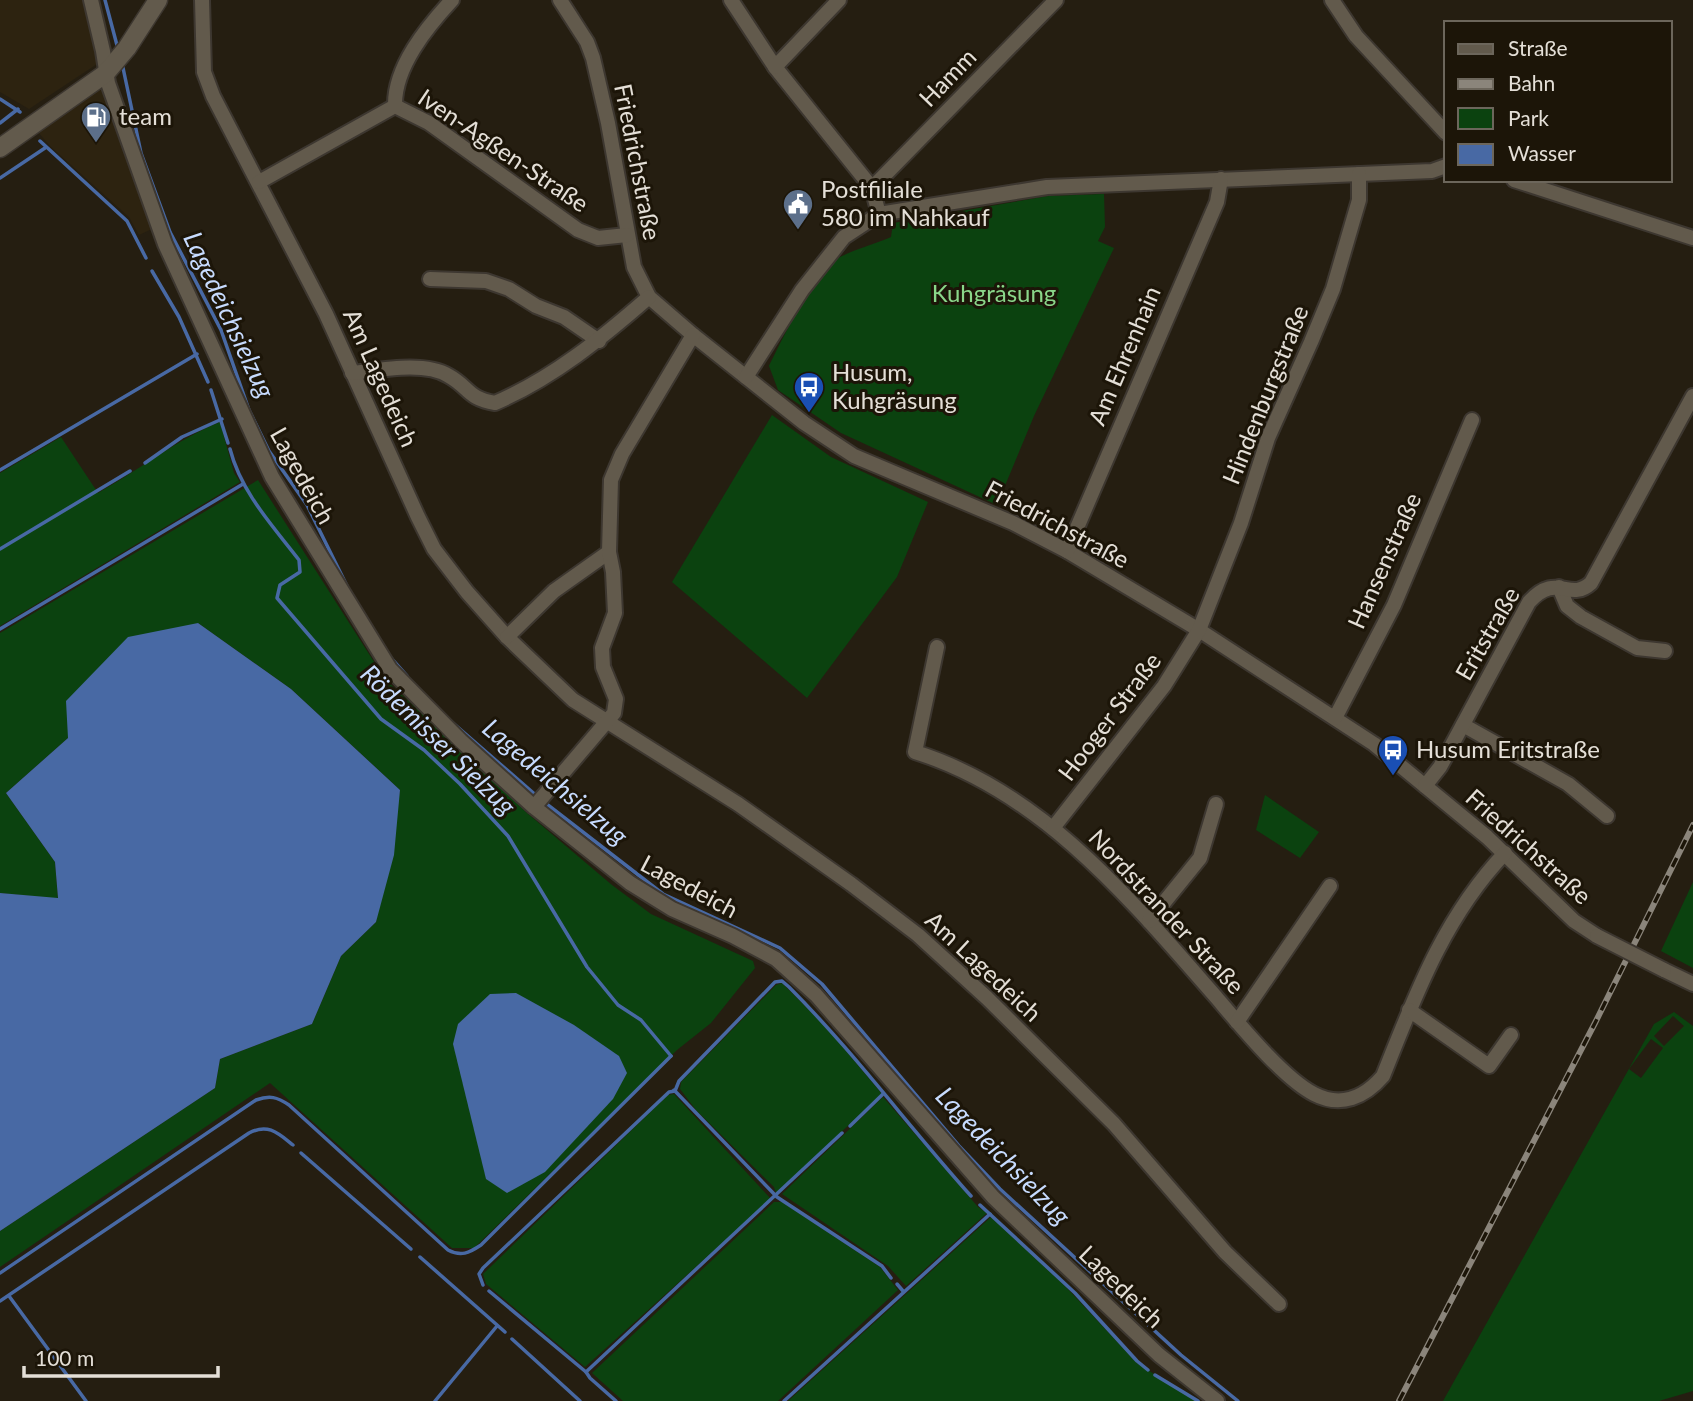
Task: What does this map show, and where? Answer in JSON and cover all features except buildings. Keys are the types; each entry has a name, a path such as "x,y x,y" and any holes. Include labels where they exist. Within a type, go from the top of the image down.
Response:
{"street":[{"name":"Lagedeich","path":"91,0 103,51 105,74 165,244 272,477 390,668 461,741 534,807 630,883 672,909 776,958 816,995 993,1197 1159,1355 1217,1401"},
{"path":"0,148 105,74 127,48 158,0"},
{"name":"Am Lagedeich","path":"202,0 204,72 214,96 326,314 434,549 467,592 507,637 573,700 738,804 918,935 987,998 1114,1124 1225,1252 1279,1304"},
{"name":"Iven-Agßen-Straße","path":"396,106 396,84 410,57 433,22 452,0"},
{"name":"Friedrichstraße","path":"560,0 593,58 608,123 634,267 649,297 804,423 854,456 1013,523 1067,551 1199,630 1335,718 1374,744 1504,853 1549,900 1574,921 1597,936 1693,984"},
{"path":"731,0 775,67 872,188 879,215"},
{"path":"775,67 839,0"},
{"name":"Hamm","path":"872,188 1055,0"},
{"path":"1332,0 1356,36 1444,131"},
{"name":"Iven-Agßen-Straße","path":"259,182 396,106"},
{"name":"Iven-Agßen-Straße","path":"396,106 429,123 578,230 598,238 627,235"},
{"path":"746,377 802,290 844,237 879,215 1047,187 1432,171 1444,167"},
{"name":"Hindenburgstraße","path":"1199,630 1241,523 1268,438 1332,289 1359,200 1359,174"},
{"name":"Am Ehrenhain","path":"1067,551 1217,202 1221,179"},
{"path":"1520,182 1693,238"},
{"path":"430,279 486,281 509,289 536,306 564,317 599,341"},
{"path":"352,373 395,368 437,369 452,377 470,395 495,403 521,392 599,341 649,297"},
{"path":"534,807 614,713 616,699 603,667 602,648 615,613 609,552 611,480 622,454 693,335"},
{"name":"Eritstraße","path":"1425,786 1440,767 1529,602 1544,589 1559,587 1580,590 1591,583 1693,396"},
{"name":"Hansenstraße","path":"1335,718 1394,605 1472,420"},
{"path":"507,637 554,591 609,552"},
{"path":"1559,587 1567,606 1581,617 1637,648 1665,651"},
{"name":"Hooger Straße","path":"1053,828 1164,686 1199,630"},
{"name":"Nordstrander Straße","path":"937,647 915,752 973,775 1053,828 1105,874 1237,1022 1293,1079 1314,1095 1336,1101 1357,1098 1372,1090 1383,1076 1409,1010"},
{"path":"1463,725 1568,784 1607,816"},
{"path":"1149,921 1200,858 1216,804"},
{"path":"1504,853 1486,873 1450,925 1409,1010 1489,1066 1511,1035"},
{"path":"1237,1022 1330,886"}],"shaded area":[{"path":"0,0 85,0 100,62 29,109 0,92"},
{"path":"104,86 154,228 139,235 129,217 38,132"}],"green space":[{"name":"Kuhgräsung","path":"1104,194 1105,227 1098,241 1114,248 1034,416 997,505 841,433 778,390 769,366 818,279 835,260 891,237 893,223 1048,196"},
{"path":"772,415 831,457 928,502 897,577 807,698 672,582"},
{"path":"220,422 234,473 240,482 0,626 0,473 61,437 98,493 173,446"},
{"path":"258,480 385,679 527,813 612,885 651,914 753,961 755,968 711,1023 677,1050 474,1248 452,1248 270,1083 0,1267 0,1231 215,1088 220,1059 312,1024 341,956 376,922 400,790 291,689 198,623 6,793 55,862 58,899 0,893 0,633"},
{"path":"1265,795 1319,832 1300,858 1256,830"},
{"path":"1693,882 1693,968 1661,951"},
{"path":"782,983 826,1027 882,1094 776,1193 774,1187 696,1110 680,1089 681,1082 776,985"},
{"path":"1674,1012 1693,1026 1693,1391 1659,1401 1443,1401 1654,1024","holes":["1673,1016 1684,1026 1664,1046 1654,1036","1651,1039 1663,1048 1641,1078 1629,1069"]},
{"path":"674,1094 771,1199 585,1367 486,1284 483,1274 668,1095"},
{"path":"883,1097 978,1207 987,1213 906,1286 888,1266 782,1194"},
{"path":"774,1202 782,1202 880,1267 898,1290 778,1401 623,1401 592,1373"},
{"path":"991,1217 1066,1287 1137,1363 1196,1401 788,1401"}],"water":[{"path":"198,623 291,689 400,790 394,855 376,922 341,956 312,1024 220,1059 215,1088 0,1231 0,893 58,898 55,862 6,793 68,738 66,701 128,637"},
{"path":"516,993 574,1025 619,1056 627,1073 613,1099 545,1172 507,1193 486,1179 453,1044 458,1024 490,994"}],"waterway":[{"name":"Lagedeichsielzug","path":"105,0 118,49"},
{"name":"Lagedeichsielzug","path":"122,63 141,153 170,232 221,330 249,410 269,451 307,505 347,586"},
{"name":"Rödemisser Sielzug","path":"0,99 20,112"},
{"path":"0,123 18,109"},
{"name":"Rödemisser Sielzug","path":"40,141 127,221 146,258"},
{"path":"0,178 45,148"},
{"name":"Rödemisser Sielzug","path":"152,271 179,317 208,382"},
{"path":"0,470 197,354"},
{"name":"Rödemisser Sielzug","path":"211,390 228,443"},
{"path":"145,463 182,437 222,419"},
{"name":"Rödemisser Sielzug","path":"230,449 250,494 299,560 300,572 280,585 277,598 381,719 424,750 508,836 587,967 618,1005 641,1020 671,1056"},
{"path":"0,549 130,471"},
{"path":"0,629 243,484"},
{"name":"Lagedeichsielzug","path":"391,658 407,676"},
{"name":"Lagedeichsielzug","path":"446,717 538,797"},
{"name":"Lagedeichsielzug","path":"544,802 663,894 780,948 822,984 959,1146 1000,1189 1181,1355 1238,1401"},
{"path":"483,1285 479,1274 483,1268 669,1092 675,1091 679,1081 775,982 782,981 813,1012 971,1196"},
{"path":"0,1273 256,1100 269,1097 289,1105 448,1250 461,1254 469,1252 481,1245 671,1056"},
{"name":"Rödemisser Sielzug","path":"674,1090 777,1197 882,1266 891,1278"},
{"path":"850,1126 883,1094"},
{"path":"0,1301 249,1133 267,1129 293,1145"},
{"path":"586,1372 842,1133"},
{"path":"301,1153 411,1249"},
{"path":"980,1205 1075,1293 1148,1370"},
{"path":"784,1401 990,1214"},
{"path":"420,1257 505,1332"},
{"name":"Rödemisser Sielzug","path":"897,1284 903,1291"},
{"path":"489,1291 586,1372 616,1401"},
{"path":"9,1296 86,1401"},
{"path":"435,1401 497,1326"},
{"path":"512,1339 580,1401"},
{"path":"1155,1375 1198,1401"}],"railway":[{"path":"1399,1401 1595,1023 1693,825"}],"place":[{"name":"team","path":"96,144"},
{"name":"Postfiliale 580 im Nahkauf","path":"798,231"},
{"name":"Husum, Kuhgräsung","path":"809,414"},
{"name":"Husum Eritstraße","path":"1393,777"}]}
